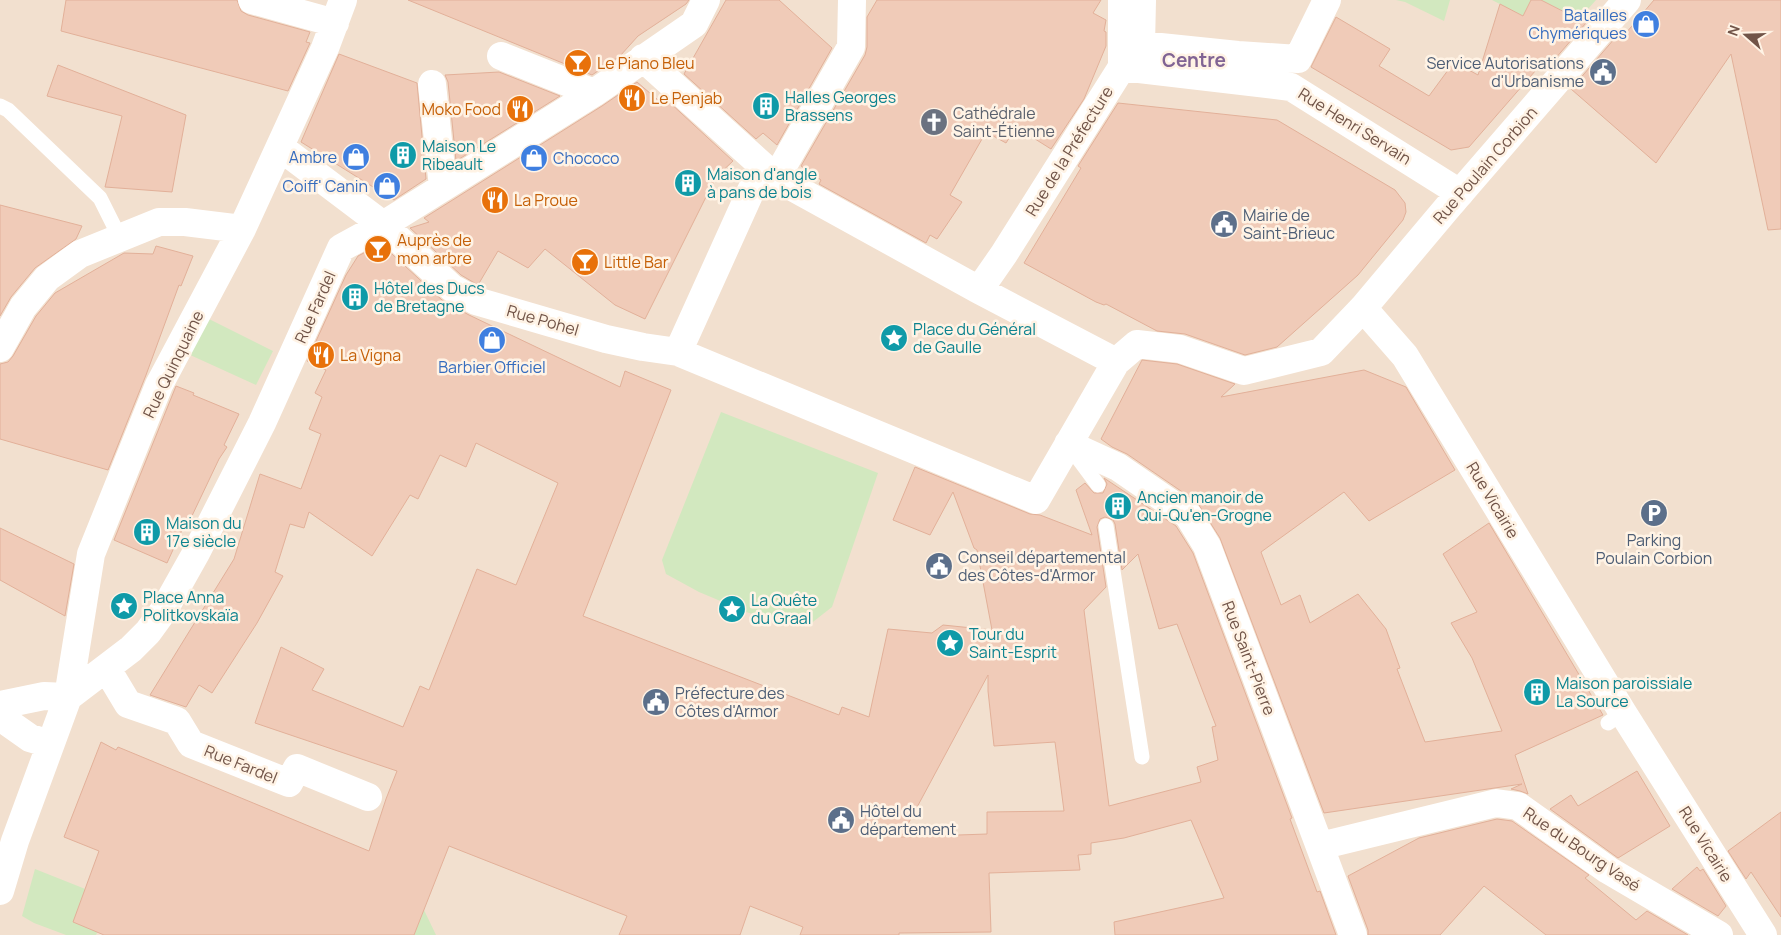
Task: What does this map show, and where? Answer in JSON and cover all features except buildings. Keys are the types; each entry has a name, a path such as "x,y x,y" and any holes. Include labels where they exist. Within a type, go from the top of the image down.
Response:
{"street":[{"path":"252,0 339,11"},
{"name":"Rue Fardel","path":"68,697 131,649 148,632 164,610 262,423 341,248 384,225 594,93 694,24 706,0"},
{"path":"852,0 851,47 776,178 754,184 678,352 1036,500 1116,362 1137,344 1180,349 1244,371 1321,352 1363,308"},
{"path":"1122,0 1122,67"},
{"path":"1142,0 1141,45 1298,59 1327,0"},
{"name":"Rue Poulain Corbion","path":"1363,308 1627,0"},
{"name":"Rue Quinquaine","path":"0,891 15,841 68,697 91,554 159,385 242,229 281,148 325,48 339,11"},
{"path":"501,56 594,93"},
{"path":"643,58 776,178 979,290 1116,362"},
{"name":"Rue Henri Servain","path":"1122,67 1290,87 1457,197"},
{"name":"Rue de la Préfecture","path":"979,290 1004,254 1122,67"},
{"path":"432,84 443,187"},
{"name":"Rue Pohel","path":"281,148 384,225 452,288 476,301 606,339 678,352"},
{"path":"0,348 23,307 47,278 80,254 159,222 184,222 242,229"},
{"name":"Rue Vicairie","path":"1363,308 1405,356 1615,718 1763,935"},
{"name":"Rue Saint-Pierre","path":"1068,444 1118,467 1188,515 1207,546 1353,935"},
{"name":"Rue Fardel","path":"107,669 128,704 177,721 191,744 289,783 297,768 368,796"},
{"path":"0,705 44,696 68,697"},
{"path":"0,717 30,738 50,744"},
{"name":"Rue du Bourg Vasé","path":"1320,846 1496,803 1518,806 1608,870 1719,935"}],"lane":[{"path":"0,106 8,110 100,198 120,238"},
{"path":"1068,444 1098,485"},
{"path":"1106,526 1142,757"}],"shaded area":[{"path":"0,0 1781,0 1781,935 0,935"}],"green space":[{"path":"1396,0 1450,0 1444,21 1405,2"},
{"path":"1492,0 1531,0 1523,16"},
{"path":"1541,0 1596,0 1579,19"},
{"path":"207,318 273,351 256,385 188,354"},
{"path":"721,412 878,473 832,607 809,625 749,613 699,592 666,574 662,560"},
{"path":"35,869 113,900 96,935 66,935 34,923 22,916"},
{"path":"424,910 436,935 414,935"}],"place":[{"name":"Batailles Chymériques","path":"1646,24"},
{"name":"Le Piano Bleu","path":"578,63"},
{"name":"Service Autorisations d'Urbanisme","path":"1603,72"},
{"name":"Le Penjab","path":"632,98"},
{"name":"Halles Georges Brassens","path":"766,106"},
{"name":"Moko Food","path":"520,109"},
{"name":"Cathédrale Saint-Étienne","path":"934,122"},
{"name":"Maison Le Ribeault","path":"403,155"},
{"name":"Ambre","path":"356,157"},
{"name":"Chococo","path":"534,158"},
{"name":"Maison d'angle à pans de bois","path":"688,183"},
{"name":"Coiff' Canin","path":"387,186"},
{"name":"La Proue","path":"495,200"},
{"name":"Mairie de Saint-Brieuc","path":"1224,224"},
{"name":"Auprès de mon arbre","path":"378,249"},
{"name":"Little Bar","path":"585,262"},
{"name":"Hôtel des Ducs de Bretagne","path":"355,297"},
{"name":"Place du Général de Gaulle","path":"894,338"},
{"name":"Barbier Officiel","path":"492,340"},
{"name":"La Vigna","path":"321,355"},
{"name":"Ancien manoir de Qui-Qu'en-Grogne","path":"1118,506"},
{"name":"Parking Poulain Corbion","path":"1654,513"},
{"name":"Maison du 17e siècle","path":"147,532"},
{"name":"Conseil départemental des Côtes-d'Armor","path":"939,566"},
{"name":"Place Anna Politkovskaïa","path":"124,606"},
{"name":"La Quête du Graal","path":"732,609"},
{"name":"Tour du Saint-Esprit","path":"950,643"},
{"name":"Maison paroissiale La Source","path":"1537,692"},
{"name":"Préfecture des Côtes d'Armor","path":"656,702"},
{"name":"Hôtel du département","path":"841,820"}],"district":[{"name":"Centre","path":"1194,60"}]}
